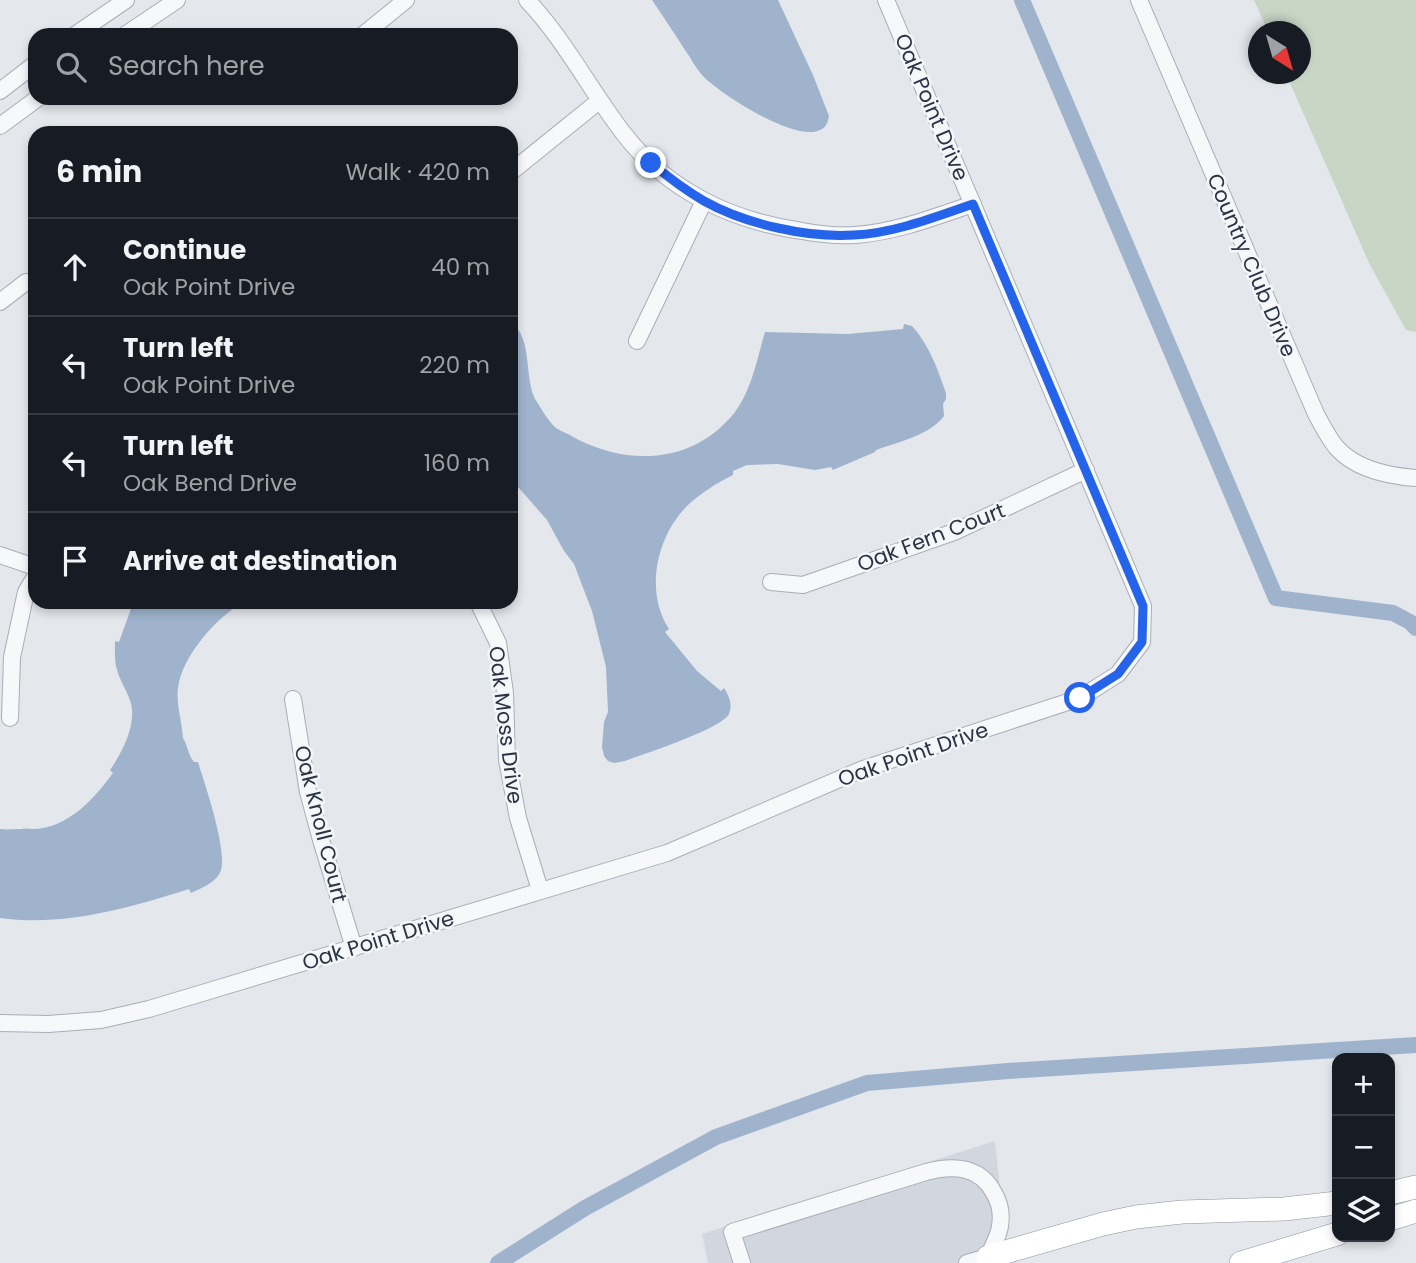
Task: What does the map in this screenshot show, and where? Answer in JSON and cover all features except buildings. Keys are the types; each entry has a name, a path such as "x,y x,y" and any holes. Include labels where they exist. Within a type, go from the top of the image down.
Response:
{"highway":[{"path":"1395,1192 1416,1187"},
{"path":"978,1260 1102,1224 1136,1217 1182,1212 1284,1209 1332,1204"},
{"path":"1395,1217 1416,1211"},
{"path":"1251,1262 1332,1236"}],"street":[{"path":"85,28 127,0"},
{"path":"135,28 177,0"},
{"path":"372,28 406,0"},
{"path":"527,0 564,46 625,136 651,163 704,201 736,216 772,227 853,235 887,230 973,204"},
{"name":"Oak Point Drive","path":"0,1023 48,1024 100,1020 149,1009 667,853 863,769 1080,698 1118,674 1142,642 1143,606 886,0"},
{"name":"Country Club Drive","path":"1139,0 1316,414 1336,446 1351,461 1372,471 1416,478"},
{"path":"0,91 28,69"},
{"path":"518,166 599,101"},
{"path":"0,126 28,105"},
{"path":"638,341 704,201"},
{"path":"0,302 26,282"},
{"name":"Oak Fern Court","path":"771,582 803,585 954,532 1086,470"},
{"path":"0,555 28,565"},
{"path":"10,718 12,656 28,589"},
{"name":"Oak Moss Drive","path":"481,609 498,643 505,693 507,760 518,817 540,890"},
{"name":"Oak Knoll Court","path":"293,699 308,792 354,948"},
{"path":"742,1263 732,1232 941,1168 973,1171 986,1180 996,1197 1001,1211 1000,1228 978,1260"}],"shaded area":[{"path":"995,1141 1007,1260 996,1263 708,1263 702,1234"}],"green space":[{"path":"1254,0 1416,0 1416,332 1406,330 1370,265 1290,84 1311,84 1311,21 1263,21"}],"water":[{"path":"652,0 778,0 813,75 829,116 828,122 822,129 811,132 796,130 760,115 726,94 700,73"},
{"path":"904,324 912,326 928,349 946,393 944,416 931,428 913,437 833,470 831,467 815,470 778,464 747,465 733,471 733,475 699,496 677,517 662,547 656,581 661,614 669,629 665,632 697,671 721,691 724,688 731,707 729,714 712,727 625,761 614,763 604,756 604,722 608,712 606,667 592,611 574,564 547,520 518,487 518,330 526,349 533,393 551,423 575,438 618,453 661,455 701,442 719,429 735,412 746,394 765,332 848,334 903,329"},
{"path":"131,609 233,609 212,628 193,651 178,688 183,738 192,759 198,762 210,800 221,847 221,870 213,881 191,893 189,889 120,909 48,920 0,918 0,829 45,828 57,824 89,802 113,773 110,770 126,741 132,717 130,700 117,669 115,641 119,642"}],"waterway":[{"path":"1022,0 1276,598 1393,613 1416,628"},
{"path":"498,1263 585,1208 716,1137 867,1083 1008,1071 1416,1045"}],"route":[{"path":"651,163 704,201 736,216 772,227 813,233 853,235 887,230 973,204 1143,606 1142,642 1118,674 1080,698"}]}
